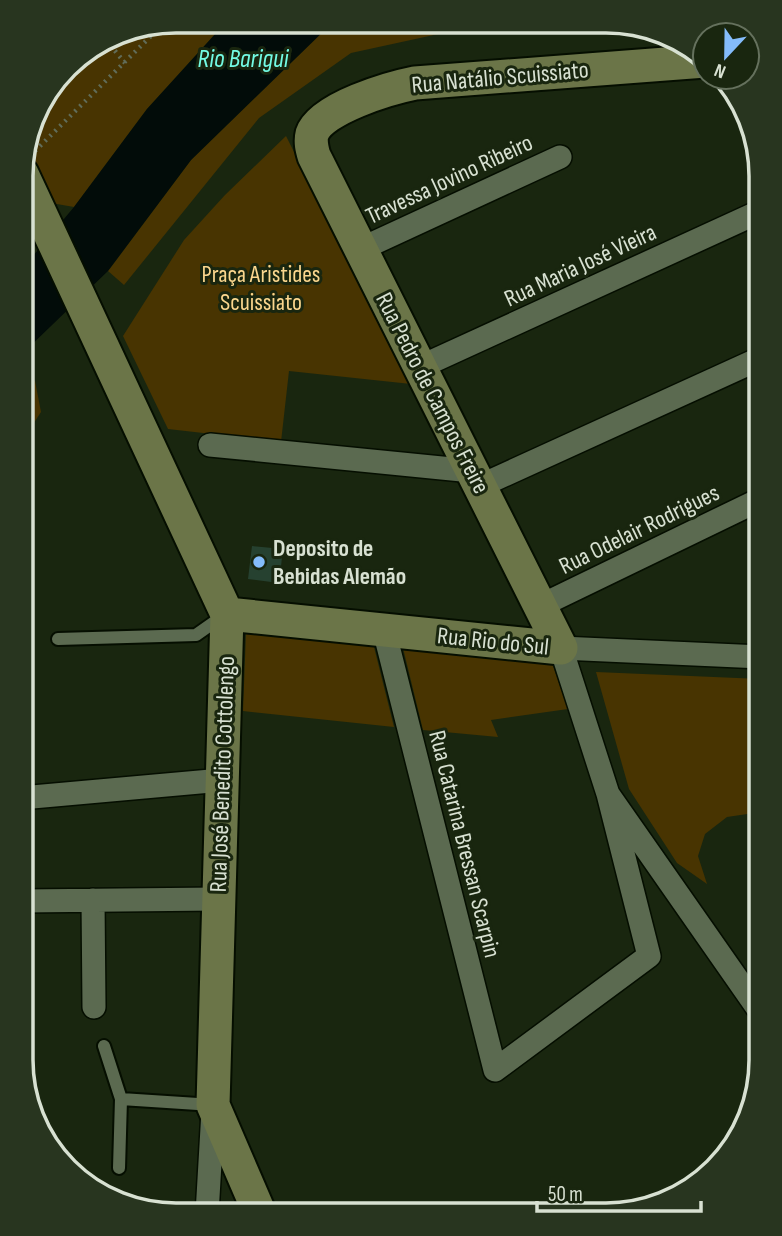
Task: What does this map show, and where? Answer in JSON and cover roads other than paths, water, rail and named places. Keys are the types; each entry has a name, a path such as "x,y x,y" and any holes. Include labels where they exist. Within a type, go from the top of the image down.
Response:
{"street":[{"name":"Rua Natálio Scuissiato","path":"312,136 319,124 362,98 415,83 691,62"},
{"name":"Rua Pedro de Campos Freire","path":"312,136 314,156 561,648"},
{"name":"Travessa Jovino Ribeiro","path":"361,249 560,157"},
{"name":"Rua José Benedito Cottolengo","path":"33,184 105,350 227,614 213,1105 255,1203"},
{"name":"Rua Maria José Vieira","path":"420,367 749,217"},
{"path":"210,445 476,478 749,363"},
{"name":"Rua Odelair Rodrigues","path":"540,606 749,506"},
{"name":"Rua Rio do Sul","path":"227,614 561,648 748,656"},
{"name":"Rua Catarina Bressan Scarpin","path":"384,630 495,1070 649,956 608,794"},
{"path":"561,648 608,794 748,995"},
{"path":"33,797 222,780"},
{"path":"33,901 219,899"},
{"path":"93,900 94,1007"},
{"path":"208,1203 213,1105"}],"lane":[{"path":"58,639 196,635 227,614"},
{"path":"104,1046 121,1099 119,1168"},
{"path":"121,1099 213,1105"}],"water":[{"name":"Rio Barigui","path":"216,33 322,33 191,160 108,271 33,343 33,256 74,207 147,109"}],"place":[{"name":"Deposito de Bebidas Alemão","path":"259,562"}],"park label":[{"name":"Praça Aristides Scuissiato","path":"261,288"}]}
